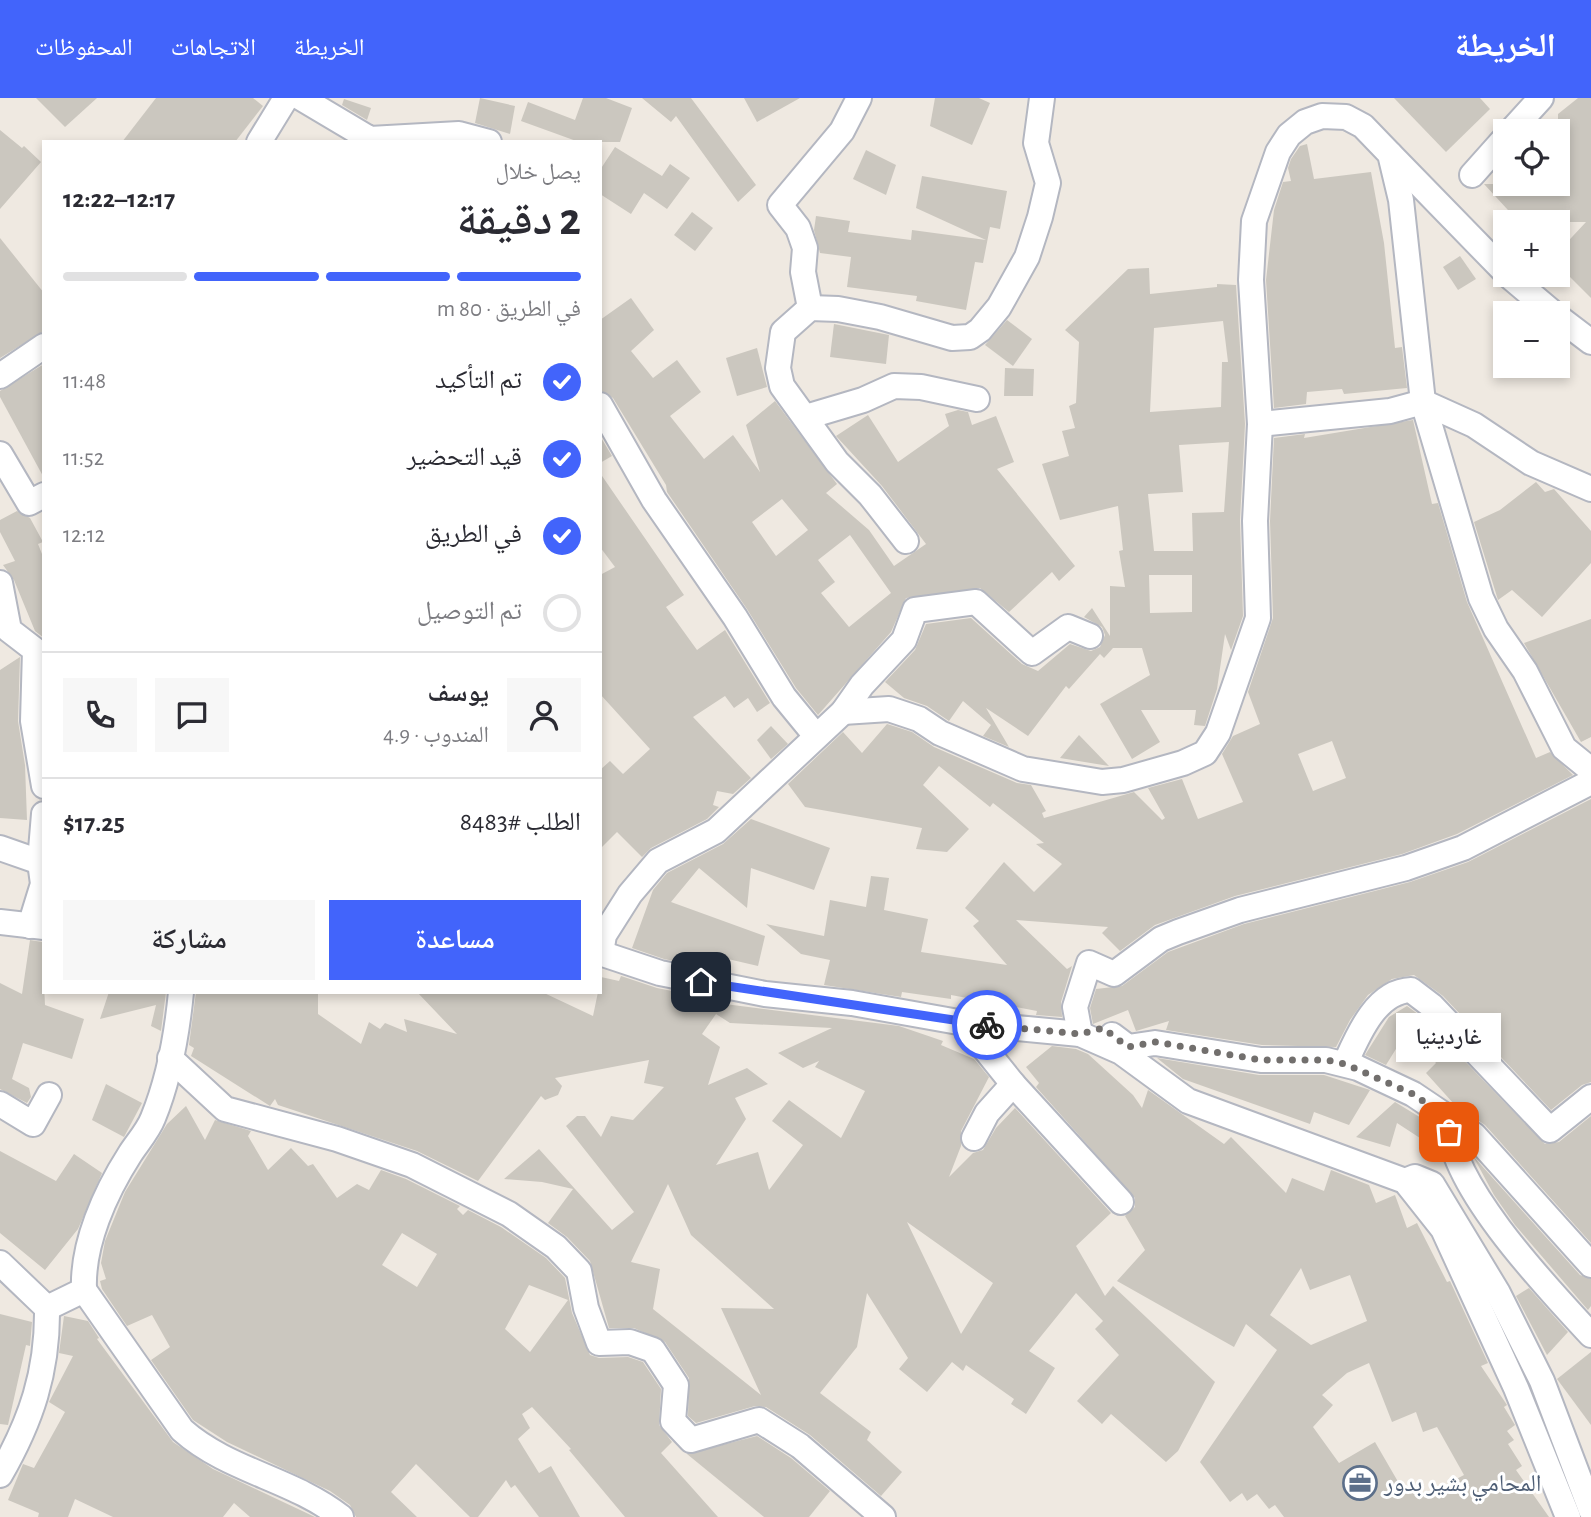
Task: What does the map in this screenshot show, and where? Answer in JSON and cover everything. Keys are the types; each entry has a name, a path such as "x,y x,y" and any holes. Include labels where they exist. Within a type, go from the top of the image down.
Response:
{"street":[{"path":"260,140 286,98"},
{"path":"301,98 370,139 459,134 482,140"},
{"path":"810,308 803,272 805,248 798,228 780,205 842,131 859,98"},
{"path":"906,541 870,495 837,462 782,386 778,368 783,332 810,308 838,309 880,317 952,338 970,337 981,330 999,307 1027,257 1040,217 1048,183 1036,143 1042,98"},
{"path":"1522,119 1541,98"},
{"path":"843,712 889,709 919,719 940,733 1023,769 1101,782 1123,780 1183,763 1205,753 1218,733 1258,618 1255,521 1260,425 1251,279 1254,221 1278,152 1289,135 1305,121 1322,116 1346,117 1363,126 1493,260"},
{"path":"1472,175 1493,151"},
{"path":"1390,154 1402,200 1423,401 1481,598 1496,629 1525,671 1564,748 1591,770"},
{"path":"1522,287 1539,301"},
{"path":"1570,326 1591,342"},
{"path":"0,376 42,347"},
{"path":"806,417 863,400 894,386 921,387 977,399"},
{"path":"1260,425 1390,411 1423,401 1474,425 1531,463 1591,489"},
{"path":"602,409 654,500 707,575 784,697 816,736"},
{"path":"0,454 29,503 42,496"},
{"path":"0,583 9,630 34,650 33,721 42,774"},
{"path":"602,947 604,935 630,894 658,861 716,831 843,712 862,685 904,640 915,610 976,602 1032,653 1068,627 1090,636"},
{"path":"1080,1034 1075,1007 1089,963 1114,974 1161,939 1178,932 1240,910 1405,868 1463,848 1591,782"},
{"path":"42,838 42,877"},
{"path":"0,848 40,862"},
{"path":"0,922 37,927 42,891"},
{"path":"602,953 660,973 722,986 852,1003 964,1023 1080,1034 1121,1052 1188,1101 1405,1181 1443,1229 1517,1388 1568,1517"},
{"path":"1345,1064 1376,1009 1396,990 1411,990 1432,1006 1550,1130 1591,1097"},
{"path":"181,994 170,1058 152,1120 128,1157 90,1242 83,1269 84,1290 182,1430 195,1442 227,1460 320,1500 341,1517"},
{"path":"964,1023 1013,1084 1121,1202"},
{"path":"1080,1034 1103,1028 1128,1047 1156,1042 1261,1060 1326,1060 1345,1064 1413,1094 1474,1135 1591,1265"},
{"path":"170,1058 225,1109 337,1139 412,1165 509,1214 556,1247 579,1271 586,1308 599,1343 630,1342 653,1350 665,1364 676,1385 673,1421 691,1440 758,1420 800,1446 883,1517"},
{"path":"974,1138 987,1113 1013,1084"},
{"path":"0,1104 33,1124 49,1095"},
{"path":"1450,1120 1450,1144 1505,1237 1591,1335"},
{"path":"1405,1181 1415,1177 1432,1184 1469,1241 1542,1381 1591,1510"},
{"path":"0,1263 47,1308 48,1337 28,1424 0,1475"},
{"path":"47,1308 84,1290"}],"building":[{"path":"36,98 97,98 65,127"},
{"path":"156,98 253,98 263,106 237,140 124,140"},
{"path":"480,98 515,106 510,134 475,123"},
{"path":"583,98 606,98 632,108 620,142 573,140 521,121 528,102 575,120"},
{"path":"642,98 691,98 756,185 738,202 676,116 671,122"},
{"path":"744,98 800,98 757,122"},
{"path":"935,98 979,98 990,103 972,145 930,126"},
{"path":"1394,98 1480,98 1490,109 1446,152"},
{"path":"1578,98 1591,98 1591,298 1570,277 1570,239 1586,222 1570,222 1570,210 1508,210 1495,196 1570,196 1570,119 1558,119 1558,114"},
{"path":"344,99 371,108 367,120 342,105"},
{"path":"0,130 22,148 24,146 41,162 0,209"},
{"path":"1307,144 1314,179 1371,172 1384,243 1395,348 1402,347 1407,388 1344,394 1342,389 1307,392 1306,404 1274,408 1266,280 1274,210 1283,182 1291,181 1288,168 1291,159 1300,146"},
{"path":"615,147 662,176 670,164 690,178 667,209 644,193 631,214 602,195 602,167"},
{"path":"866,150 896,165 886,195 853,179"},
{"path":"922,176 1007,191 1000,229 990,227 983,263 975,262 966,310 916,301 917,296 847,287 851,257 820,253 814,230 816,216 850,221 848,232 911,240 912,230 986,240 916,208"},
{"path":"1484,184 1493,184 1493,194"},
{"path":"692,212 713,228 695,251 674,235"},
{"path":"0,238 42,290 42,332 0,358"},
{"path":"1460,256 1476,279 1458,290 1443,267"},
{"path":"1149,268 1150,294 1217,287 1217,284 1236,285 1245,424 1240,520 1243,616 1231,650 1225,634 1217,689 1205,726 1194,725 1196,710 1141,710 1160,742 1132,759 1100,704 1150,675 1142,648 1113,648 1104,658 1100,654 1069,689 1066,686 1028,736 986,708 1009,747 983,736 991,725 963,701 949,721 927,706 904,698 885,682 915,650 926,624 971,618 1022,664 1038,671 1070,644 1091,651 1100,647 1105,635 1102,627 1084,617 1092,608 1110,636 1110,586 1125,587 1119,551 1123,550 1118,506 1060,520 1042,464 1069,456 1062,431 1075,428 1069,406 1076,403 1079,342 1065,330 1128,269","holes":["1223,321 1228,362 1222,362 1221,407 1150,412 1154,328","1229,442 1224,512 1192,513 1193,551 1154,551 1148,494 1183,492 1179,445","1149,575 1192,575 1192,612 1150,613"]},
{"path":"631,298 654,330 631,351 653,378 677,360 701,392 670,416 704,459 733,435 760,472 746,425 775,401 837,484 826,493 869,530 894,566 926,544 882,486 836,436 868,415 898,462 949,426 945,414 958,410 968,412 972,425 996,416 1014,462 997,469 1075,566 1059,581 1052,572 1009,612 980,588 906,598 891,632 818,715 796,688 747,609 667,492 666,485 613,398 602,391 602,319","holes":["782,499 808,530 776,556 752,522","850,535 891,593 849,627 821,593 835,582 818,560"]},
{"path":"1007,320 1032,339 1013,366 985,345"},
{"path":"834,324 889,335 886,364 830,357"},
{"path":"757,348 767,387 737,396 726,358"},
{"path":"42,365 42,474 0,397 0,391"},
{"path":"1005,368 1034,369 1033,396 1004,396"},
{"path":"1413,420 1432,504 1438,503 1467,602 1536,758 1550,752 1573,775 1457,834 1402,854 1235,896 1155,925 1120,951 1102,933 1108,927 1016,920 1067,969 1072,966 1061,1002 1062,1017 1036,1015 1037,1011 951,995 951,999 902,992 901,997 824,985 830,960 801,954 766,924 824,936 830,900 866,907 871,876 889,878 884,910 928,919 921,952 1007,965 973,926 979,921 965,908 1004,862 1034,892 1062,864 1036,844 1044,843 993,803 990,807 939,766 923,785 969,829 947,852 916,849 922,828 805,807 788,784 843,732 862,753 887,724 912,732 934,747 1017,783 1031,785 1046,811 1042,813 1044,818 1134,792 1162,820 1165,818 1148,788 1182,779 1198,819 1243,802 1222,754 1233,736 1260,724 1248,692 1273,618 1270,521 1274,438 1305,434 1304,438","holes":["1332,741 1346,778 1313,791 1298,754"]},
{"path":"602,439 612,456 602,462"},
{"path":"602,476 684,595 666,607 697,650 725,630 770,703 757,712 748,698 734,708 725,696 693,717 751,778 733,794 717,791 713,805 719,807 707,819 651,848 642,857 617,832 602,847 602,768 610,761 623,774 650,749 602,696 602,574 615,567 602,550"},
{"path":"1536,482 1545,492 1554,489 1591,531 1591,563 1542,617 1512,590 1498,600 1474,522 1500,510"},
{"path":"17,511 30,518 42,540 38,544 42,554 42,636 35,631 14,580 3,565 15,561 0,532 0,520"},
{"path":"1591,619 1591,737 1581,742 1524,643"},
{"path":"20,657 18,721 25,765 27,820 0,818 0,670"},
{"path":"771,726 788,744 771,759 757,740"},
{"path":"1079,735 1109,766 1060,758"},
{"path":"1591,799 1591,1082 1582,1085 1551,1110 1443,996 1414,975 1392,979 1368,995 1350,1020 1336,1047 1262,1045 1166,1030 1169,1021 1136,1031 1128,1010 1093,1024 1090,1008 1096,989 1122,986 1168,952 1244,924 1410,882 1468,862"},
{"path":"751,819 830,848 814,890 751,868 747,908 699,868 671,902 765,936 758,966 728,959 725,971 664,959 632,948 653,890 667,873 723,844"},
{"path":"30,940 42,942 42,994 44,994 45,1005 84,1019 72,1059 23,1043 12,1079 29,1088 31,1097 27,1103 0,1089 0,983 22,994"},
{"path":"621,976 657,988 717,1000 717,1003 899,1026 943,1041 941,1045 974,1059 989,1077 961,1131 961,1146 949,1177 973,1153 983,1150 996,1128 1015,1108 1111,1213 1076,1246 1105,1296 1113,1286 1215,1382 1178,1451 1166,1462 1111,1414 1102,1424 1077,1401 1119,1355 1095,1329 1103,1321 1076,1293 1029,1351 1055,1368 1026,1414 1011,1404 1014,1399 966,1365 963,1371 952,1362 927,1392 899,1369 908,1358 867,1293 857,1347 820,1393 871,1432 867,1440 902,1472 881,1496 810,1435 766,1407 755,1406 696,1423 688,1416 689,1378 665,1342 634,1328 609,1328 590,1261 567,1237 548,1223 573,1189 542,1182 504,1179 539,1149 612,1230 634,1212 566,1126 577,1116 585,1116 601,1137 611,1116 633,1120 664,1087 644,1083 649,1060 555,1078 562,1086 558,1095 545,1100 541,1096 478,1181 417,1151 278,1105 275,1099 270,1106 191,1056 194,1048 189,1045 196,994 318,994 318,1014 361,1044 369,1022 380,1029 385,1023 407,1032 404,1019 457,1034 419,994 546,994 593,1016 598,994 602,994 602,977 619,981","holes":["716,1014 730,1023 832,1028 778,1053 803,1068 819,1061 815,1067 865,1091 841,1138 789,1100 772,1121 803,1145 769,1190 758,1152 716,1165 746,1119 735,1098 768,1084 747,1068 708,1085 720,1047 702,1034","668,1184 691,1235 774,1309 721,1308 761,1395 653,1309 660,1269 631,1262","907,1222 993,1283 961,1334"]},
{"path":"108,994 166,994 161,1031 151,1026 156,1005 100,1019"},
{"path":"1407,1006 1422,1017 1545,1144 1559,1142 1591,1116 1591,1243 1485,1125 1454,1104 1426,1073 1436,1063 1409,1028 1386,1065 1365,1055 1389,1017"},
{"path":"1052,1046 1076,1049 1088,1054 1133,1095 1142,1108 1148,1090 1224,1144 1231,1137 1286,1193 1292,1178 1324,1191 1331,1170 1369,1185 1376,1203 1395,1195 1407,1228 1417,1223 1447,1282 1450,1281 1488,1363 1481,1366 1507,1405 1504,1407 1515,1425 1507,1431 1514,1440 1508,1444 1522,1466 1516,1470 1549,1517 1284,1517 1275,1505 1269,1509 1257,1494 1247,1501 1242,1493 1230,1502 1200,1462 1277,1350 1246,1324 1234,1347 1117,1281 1145,1250 1125,1216 1135,1207 1135,1198 1036,1087 1039,1083 1026,1067","holes":["1301,1268 1310,1290 1350,1275 1367,1321 1311,1345 1270,1315","1369,1363 1392,1422 1416,1412 1423,1432 1437,1427 1464,1475 1424,1496 1419,1485 1404,1492 1375,1442 1339,1463 1313,1427 1333,1405 1322,1395 1347,1373"]},
{"path":"1157,1058 1259,1075 1324,1075 1370,1090 1349,1125 1314,1112 1310,1124 1183,1079"},
{"path":"106,1084 142,1103 124,1137 92,1120"},
{"path":"1395,1102 1436,1127 1441,1157 1436,1161 1423,1140 1397,1123 1390,1147 1356,1137"},
{"path":"186,1106 205,1140 215,1120 251,1131 248,1136 268,1170 291,1148 308,1166 313,1164 337,1198 357,1184 369,1190 381,1170 406,1179 460,1206 457,1209 463,1215 468,1210 501,1227 546,1258 565,1278 572,1313 590,1355 599,1358 628,1357 643,1362 661,1389 659,1425 672,1442 661,1453 718,1517 625,1517 569,1450 571,1449 532,1407 522,1414 530,1428 518,1439 539,1473 551,1466 580,1517 539,1517 515,1485 511,1488 506,1480 478,1517 470,1517 416,1464 391,1492 417,1517 356,1517 350,1505 330,1491 227,1442 193,1420 151,1360 170,1347 152,1315 127,1326 102,1289 100,1281 106,1279 101,1263 105,1241 125,1192 167,1124","holes":["402,1233 437,1254 417,1287 382,1265","529,1285 568,1300 530,1352 505,1329"]},
{"path":"0,1151 56,1181 74,1154 102,1173 78,1229 45,1270 0,1233"},
{"path":"1473,1156 1580,1275 1591,1279 1591,1306 1588,1310 1515,1225 1494,1195"},
{"path":"1529,1288 1568,1332 1547,1355 1516,1296"},
{"path":"0,1314 32,1322 30,1346 26,1345 8,1425 0,1424"},
{"path":"64,1316 88,1321 99,1338 97,1339 173,1442 213,1469 315,1517 250,1517 234,1503 223,1517 113,1517 75,1499 68,1517 38,1517 39,1513 8,1500 23,1464 34,1468 65,1412 49,1402 73,1356 59,1353"},
{"path":"1591,1352 1591,1425 1557,1379"},
{"path":"757,1436 791,1458 830,1491 809,1517 764,1517 687,1454"}],"way so far":[{"path":"987,1025 1080,1034 1103,1028 1128,1047 1156,1042 1194,1051 1261,1060 1326,1060 1345,1064 1413,1094 1429,1104 1450,1120 1449,1132"}],"place":[{"name":"غاردينيا","path":"1449,1132"},
{"name":"المحامي بشير بدور","path":"1360,1483"}],"route":[{"path":"701,982 765,994 852,1003 987,1025"}]}
